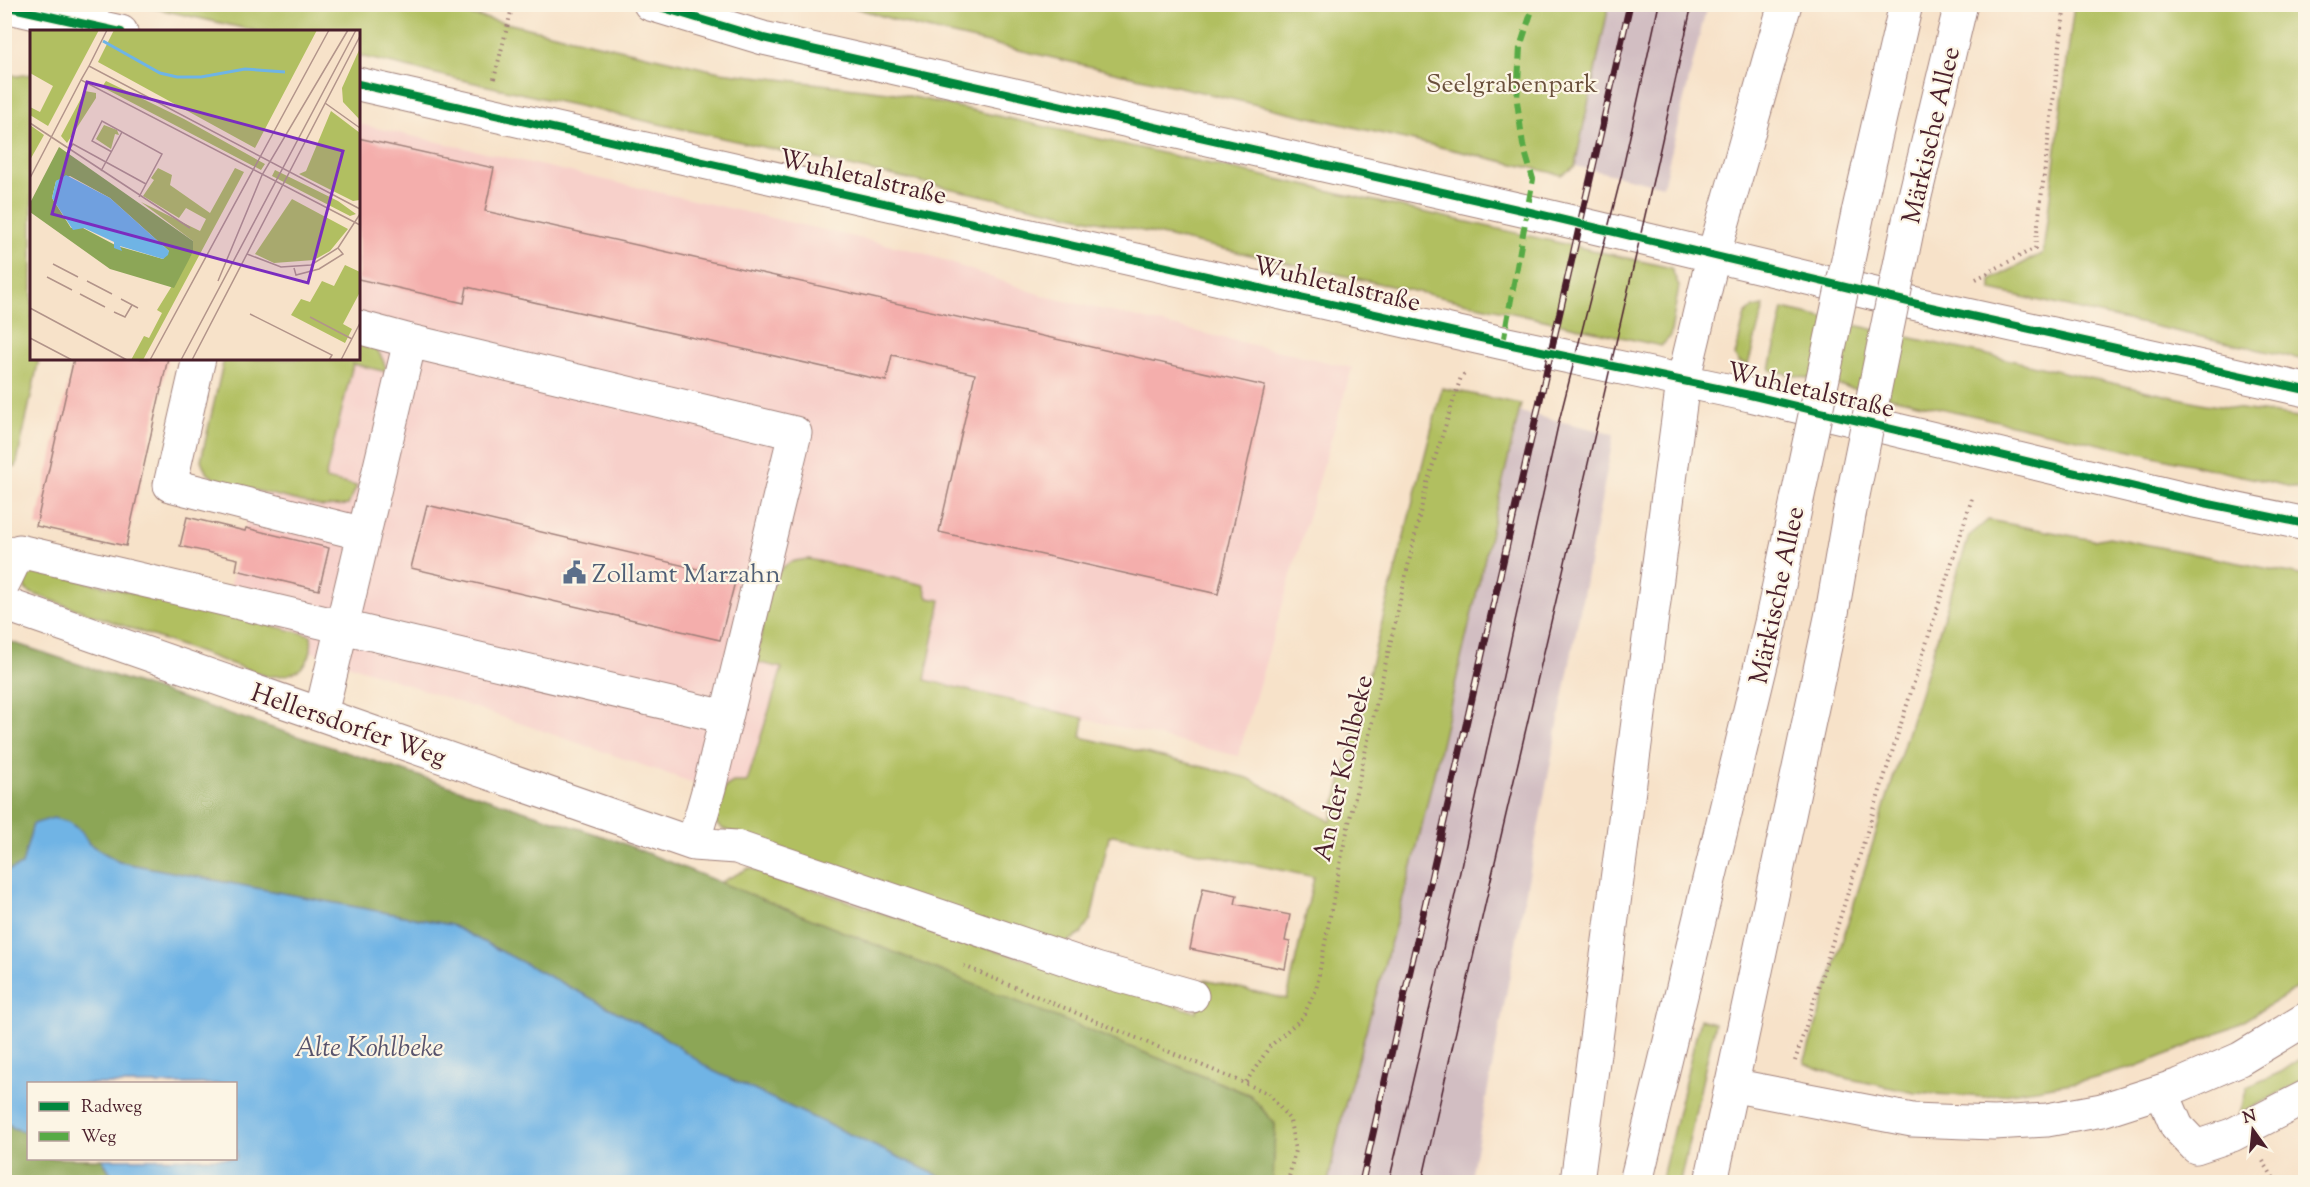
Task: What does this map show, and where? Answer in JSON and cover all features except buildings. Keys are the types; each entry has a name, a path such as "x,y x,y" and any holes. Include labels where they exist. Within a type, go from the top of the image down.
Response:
{"main road":[{"path":"650,4 763,38 1526,211 1713,257 2306,390"},
{"path":"1577,1182 1683,382 1713,257 1785,4"},
{"name":"Märkische Allee","path":"1636,1182 1771,623 1905,4"},
{"name":"Märkische Allee","path":"1711,1182 1832,613 1849,515 1909,222 1961,4"},
{"path":"4,6 112,30"},
{"name":"Wuhletalstraße","path":"360,84 1503,343 1750,395 2185,499 2306,524"},
{"path":"360,328 410,342 795,433 693,844"},
{"path":"321,714 410,342"},
{"path":"199,360 170,485 364,534"},
{"path":"4,582 19,551 726,717"},
{"name":"Hellersdorfer Weg","path":"4,604 693,844 736,847 1096,969 1192,996"},
{"path":"1731,1085 1912,1120 1994,1123 2047,1120 2102,1110 2162,1092 2240,1059 2306,1019"},
{"path":"2162,1092 2177,1127 2196,1147 2232,1135 2306,1097"}],"path":[{"path":"492,87 513,4"},
{"path":"1966,278 1977,279 2035,248 2065,4"},
{"path":"1792,1070 1972,498"}],"shaded area":[{"path":"1609,5 1707,5 1663,186 1575,166"},
{"path":"360,124 920,252 1044,296 1352,368 1238,756 798,649 741,799 222,621 285,360 360,360"},
{"path":"1520,412 1614,434 1470,1182 1328,1182 1342,1116 1415,855"}],"green space":[{"name":"Seelgrabenpark","path":"1609,4 1575,166 1562,175 914,26 846,5"},
{"path":"140,5 427,5 720,72 896,93 1671,268 1679,286 1670,337 1661,346 360,56 360,30 252,30"},
{"path":"2074,5 2305,5 2305,360 1991,290 1991,280 2043,253"},
{"path":"4,73 17,76 30,74 30,360 39,360 16,467 4,465"},
{"path":"1764,306 1748,365 1739,362 1735,356 1745,314 1753,308"},
{"path":"1783,309 2205,404 2305,418 2305,490 1770,370"},
{"path":"360,336 377,350 383,360 387,372 353,364 325,479 357,486 348,505 323,507 218,481 206,472 201,460 224,360 360,360"},
{"path":"1442,388 1521,404 1415,855 1342,1116 1328,1182 1273,1182 1275,1124 1250,1095 719,883 749,868 960,939 1196,1012 1204,980 1287,999 1314,877 1109,836 1091,919 1081,934 1066,943 966,917 723,829 716,824 717,812 725,787 733,782 747,782 782,668 756,662 767,601 779,571 789,563 805,559 924,585 928,598 941,600 925,680 1084,718 1081,737 1248,778 1331,821"},
{"path":"1988,520 2094,540 2109,537 2305,576 2305,983 2240,1023 2135,1067 2084,1081 1985,1097 1915,1093 1841,1077 1804,1063 1969,536"},
{"path":"28,568 311,635 310,655 306,663 294,672 286,675 266,676 31,593 26,590 22,579"},
{"path":"5,640 617,841 1250,1095 1275,1124 1273,1182 952,1182 713,1071 659,1034 451,925 119,862 89,844 81,831 68,822 33,824 22,866 5,872"},
{"path":"1700,1019 1715,1023 1680,1182 1661,1182"},
{"path":"2305,1056 2305,1079 2240,1114 2247,1087 2281,1072"},
{"path":"4,1119 13,1128 27,1132 27,1160 103,1160 116,1182 5,1182"}],"water":[{"name":"Alte Kohlbeke","path":"53,818 68,822 81,831 89,844 119,862 451,925 659,1034 713,1071 952,1182 116,1182 103,1160 237,1160 237,1082 27,1082 27,1132 13,1128 5,1119 5,872 22,865 33,824"}],"tram line":[{"path":"1389,1182 1436,981 1559,421 1621,177 1659,4"},
{"path":"1422,1182 1660,152 1692,4"}],"railway":[{"path":"1362,1182 1630,4"}],"marked path":[{"path":"1503,343 1533,179 1523,145 1517,101 1520,47 1534,4"}],"cycle path":[{"path":"650,4 763,38 1526,211 1917,304 2306,390"},
{"path":"4,6 112,30"},
{"path":"360,84 1503,343 1750,395 2185,499 2306,524"}],"place":[{"name":"Zollamt Marzahn","path":"574,573"}]}
